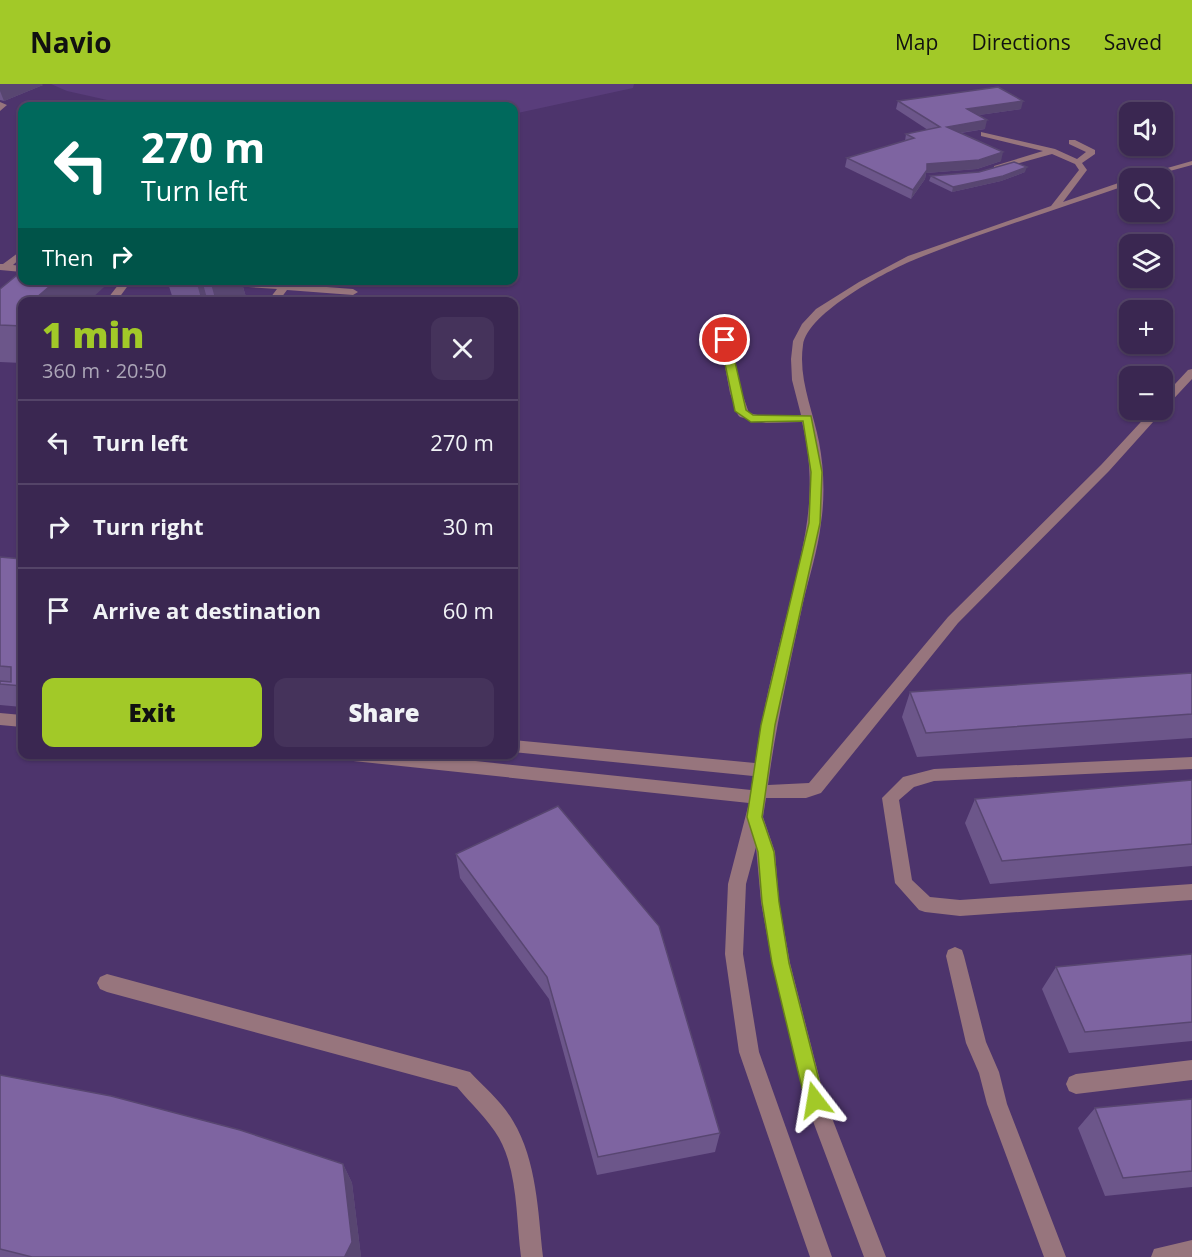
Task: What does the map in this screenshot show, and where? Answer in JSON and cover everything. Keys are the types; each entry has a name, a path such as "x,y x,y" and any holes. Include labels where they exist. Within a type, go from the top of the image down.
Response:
{"street":[{"path":"0,104 3,105 0,109"},
{"path":"984,134 1052,151 1078,162 1083,170 1054,208"},
{"path":"1072,142 1092,152 1091,156 1078,162"},
{"path":"986,171 1052,151"},
{"path":"1173,168 1192,163"},
{"path":"821,1257 749,1052 734,954 737,884 756,802 768,725 814,523 817,472 808,418 798,380 796,360 798,341 806,326 820,311 862,284 911,258 1119,185"},
{"path":"3,267 18,256"},
{"path":"3,267 18,269"},
{"path":"114,297 124,285"},
{"path":"238,285 352,292"},
{"path":"276,297 284,287"},
{"path":"725,340 736,393 744,415 766,420 808,418"},
{"path":"1173,393 1192,372"},
{"path":"387,759 756,802 815,788 953,620 1105,468 1149,420"},
{"path":"0,718 18,720"},
{"path":"518,746 762,770"},
{"path":"1192,763 934,775 909,782 890,798 904,883 926,904 960,908 1192,892"},
{"path":"756,802 766,852 770,902 781,963 815,1100 875,1257"},
{"path":"955,956 976,1043 989,1072 997,1104 1055,1257"},
{"path":"107,983 463,1079 490,1108 510,1137 520,1173 532,1257"},
{"path":"1076,1084 1192,1070"},
{"path":"1162,1257 1192,1251"}],"shaded area":[{"path":"51,84 634,84 633,88 518,113 518,102 116,102 67,91"}],"building":[{"path":"998,87 1023,101 967,109 987,120 947,127 1003,152 979,160 927,164 927,170 913,190 847,158 914,138 906,134 940,127 898,101"},
{"path":"1014,162 1027,167 1003,176 953,187 931,176 979,172"},
{"path":"18,274 18,285 51,285 37,297 18,297 18,326 0,325 0,289"},
{"path":"0,557 18,559 18,686 0,684 0,681 11,682 11,667 0,666"},
{"path":"1192,673 1192,714 926,733 910,692"},
{"path":"1192,780 1192,844 1002,861 975,799"},
{"path":"558,806 659,926 720,1133 598,1157 547,977 456,854"},
{"path":"1192,954 1192,1022 1085,1032 1056,967"},
{"path":"0,1075 111,1096 240,1130 343,1164 352,1242 345,1256 348,1257 32,1257 0,1249"},
{"path":"1192,1099 1192,1171 1123,1178 1095,1108"}],"route":[{"path":"725,340 741,411 751,418 766,420 808,418 817,472 814,523 768,725 755,817 766,852 770,902 781,963 815,1100"}]}
